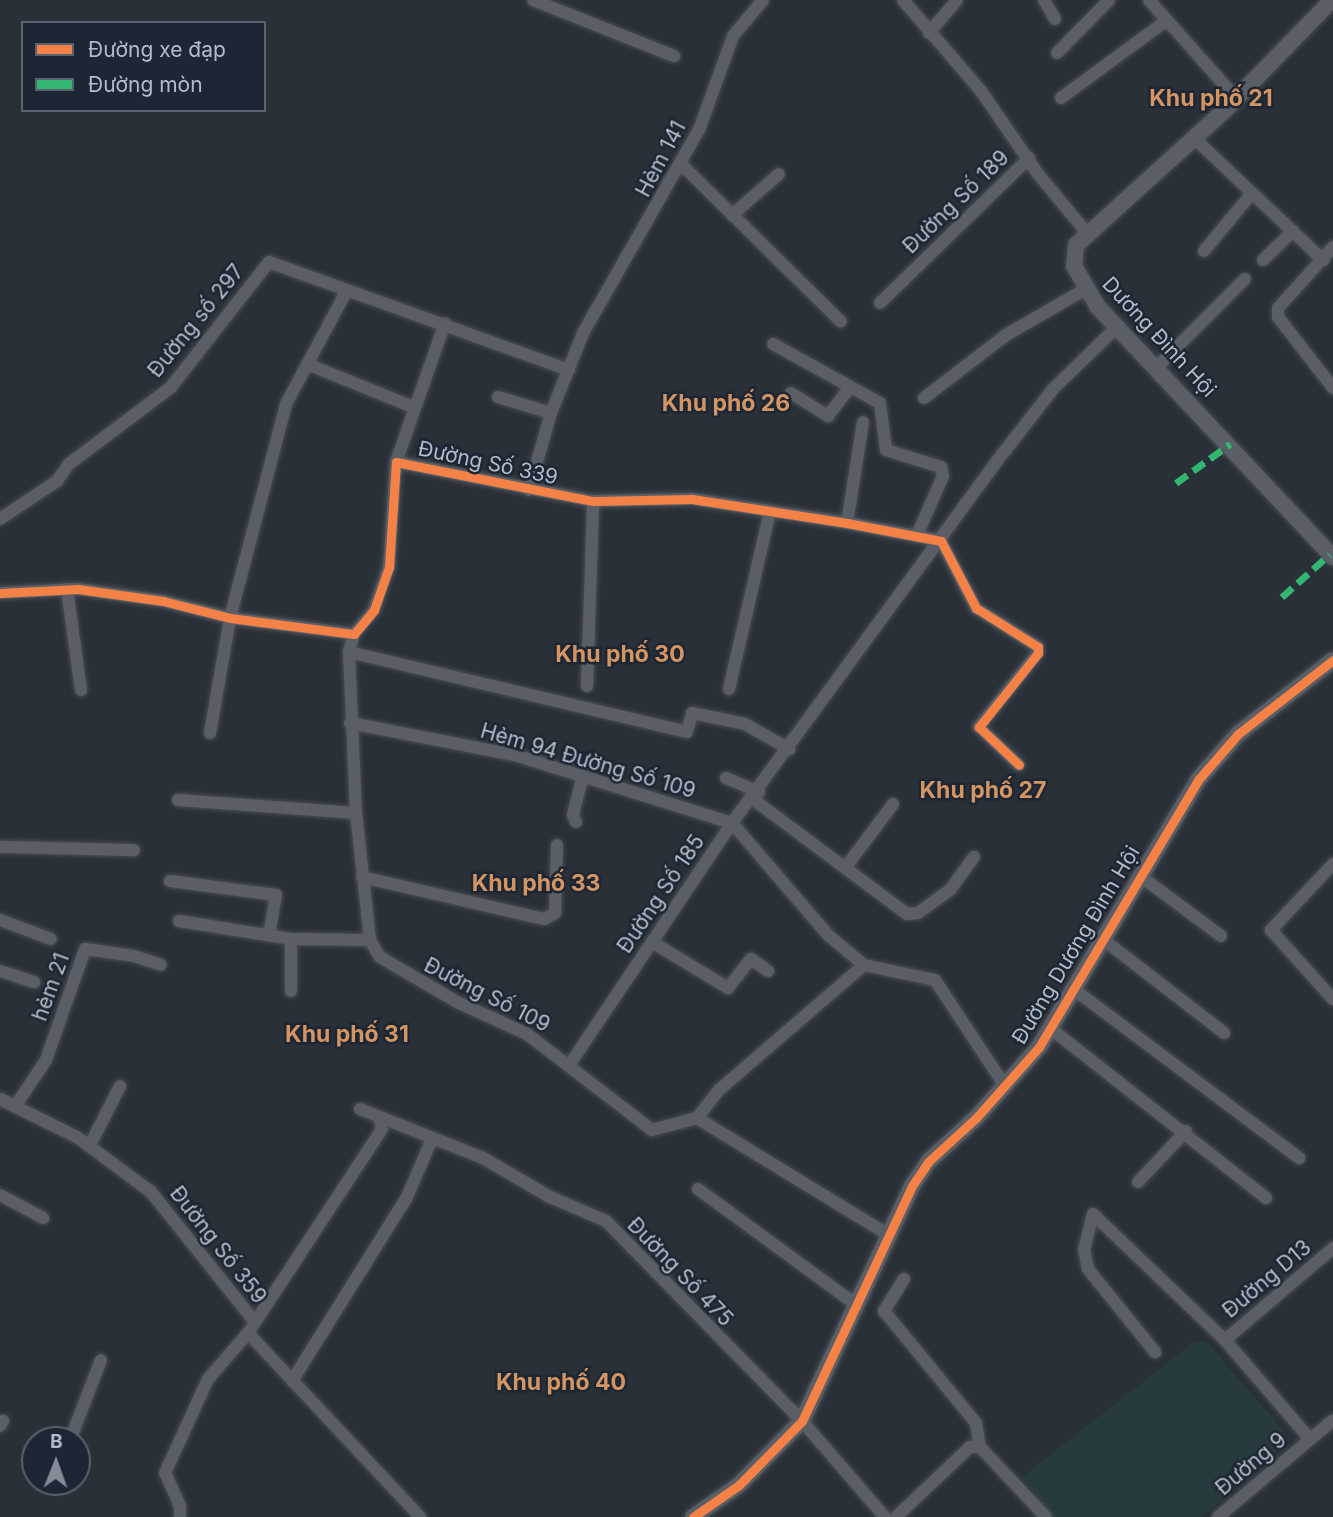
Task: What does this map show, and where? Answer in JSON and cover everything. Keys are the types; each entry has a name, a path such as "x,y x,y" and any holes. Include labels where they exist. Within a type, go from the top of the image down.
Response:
{"street":[{"path":"533,0 674,56"},
{"name":"Hẻm 141","path":"528,490 551,413 583,333 681,166 699,130 733,36 763,0"},
{"name":"Đường Số 189","path":"903,0 954,64 981,91 1028,158 1087,233"},
{"path":"929,33 957,0"},
{"path":"1044,0 1055,19"},
{"path":"1056,53 1110,0"},
{"path":"1149,0 1237,98"},
{"name":"Dương Đình Hội","path":"1332,0 1237,98 1087,233 1076,245 1074,266 1084,290 1158,366 1333,557"},
{"path":"1061,98 1166,21"},
{"path":"1194,138 1323,260"},
{"name":"Đường Số 189","path":"880,303 1028,158"},
{"path":"681,166 841,322"},
{"path":"732,215 779,174"},
{"path":"1203,251 1252,193"},
{"path":"1262,260 1293,231"},
{"path":"1333,247 1278,308 1278,317 1333,388"},
{"name":"Đường số 297","path":"0,519 57,481 69,464 171,387 269,262 445,323 569,370"},
{"path":"1158,366 1245,279"},
{"path":"210,733 230,618 286,404 347,290"},
{"path":"924,398 1006,335 1084,290"},
{"path":"396,462 413,407 445,323"},
{"name":"Đường Số 185","path":"570,1064 732,823 756,796 1053,389 1118,327"},
{"path":"772,344 880,403 886,450 944,471 917,535"},
{"path":"307,364 413,407"},
{"path":"791,393 828,416 849,388"},
{"path":"498,397 551,413"},
{"path":"847,523 863,422"},
{"name":"Đường Số 339","path":"354,634 374,610 389,567 396,462 593,501 692,499 847,523 941,541"},
{"path":"587,686 593,501"},
{"path":"729,688 770,512"},
{"path":"941,541 976,608 1038,647 1038,653 979,727 1018,765"},
{"path":"67,589 81,690"},
{"path":"0,593 67,589 163,601 230,618 354,634 349,652 350,723 355,813 370,940 291,939 179,921"},
{"path":"349,652 687,732 692,713 745,724 789,749"},
{"name":"Đường Dương Đình Hội","path":"802,1421 855,1304 929,1161 1005,1086 1050,1028 1100,937 1198,780 1238,734 1333,660"},
{"name":"Hẻm 94 Đường Số 109","path":"350,723 515,755 732,823"},
{"path":"576,822 573,815 583,775"},
{"path":"726,778 756,796 907,914 918,913 950,890 974,857"},
{"path":"178,800 355,813"},
{"path":"845,868 893,804"},
{"path":"732,823 828,935 864,965 935,980 1005,1086"},
{"path":"362,877 544,919 555,913 557,845"},
{"path":"0,847 134,850"},
{"path":"1332,995 1271,930 1333,864"},
{"path":"1139,875 1221,936"},
{"path":"170,881 276,895 269,934"},
{"path":"0,920 51,939"},
{"path":"1100,937 1224,1032"},
{"path":"290,991 291,939"},
{"name":"Đường Số 109","path":"370,940 380,957 396,970 527,1034 570,1064 652,1130 698,1118"},
{"path":"652,942 728,988 751,958 768,971"},
{"name":"hẻm 21","path":"16,1105 46,1060 85,949 134,956 161,965"},
{"path":"864,965 719,1090 698,1118 889,1235"},
{"path":"0,971 34,982"},
{"path":"1072,988 1299,1158"},
{"path":"1050,1028 1186,1131 1266,1198"},
{"path":"90,1145 120,1086"},
{"name":"Đường Số 359","path":"0,1099 90,1145 151,1192 253,1320 248,1333 412,1514"},
{"name":"Đường Số 475","path":"360,1109 380,1120 483,1158 606,1222 802,1421 885,1517"},
{"path":"253,1320 382,1129 380,1120"},
{"path":"1138,1182 1186,1131"},
{"path":"292,1381 407,1197 432,1139"},
{"path":"698,1189 855,1304"},
{"path":"0,1195 43,1218"},
{"path":"1155,1352 1088,1269 1084,1249 1093,1214 1225,1340 1310,1439"},
{"name":"Đường D13","path":"1225,1340 1333,1248"},
{"path":"904,1279 884,1311 976,1423 980,1447 1046,1517"},
{"path":"180,1517 180,1506 165,1473 208,1379 248,1333"},
{"path":"75,1426 101,1360"},
{"name":"Đường 9","path":"1218,1517 1333,1420"},
{"path":"693,1517 739,1485 802,1421"},
{"path":"897,1517 970,1447 980,1447"}],"green space":[{"path":"1195,1341 1206,1341 1283,1430 1284,1445 1201,1517 1054,1517 1022,1477"}],"marked path":[{"path":"1176,483 1230,444"},
{"path":"1282,597 1330,554"}],"cycle path":[{"path":"0,593 78,589 163,601 230,618 354,634 374,610 389,567 396,462 593,501 692,499 847,523 941,541 976,608 1038,647 1038,653 979,727 1019,765"},
{"path":"693,1517 739,1485 802,1421 912,1186 929,1161 976,1118 1039,1047 1198,780 1238,734 1333,660"}],"district":[{"name":"Khu phố 21","path":"1211,98"},
{"name":"Khu phố 26","path":"726,403"},
{"name":"Khu phố 30","path":"620,654"},
{"name":"Khu phố 27","path":"983,790"},
{"name":"Khu phố 33","path":"536,883"},
{"name":"Khu phố 31","path":"347,1034"},
{"name":"Khu phố 40","path":"561,1382"}]}
